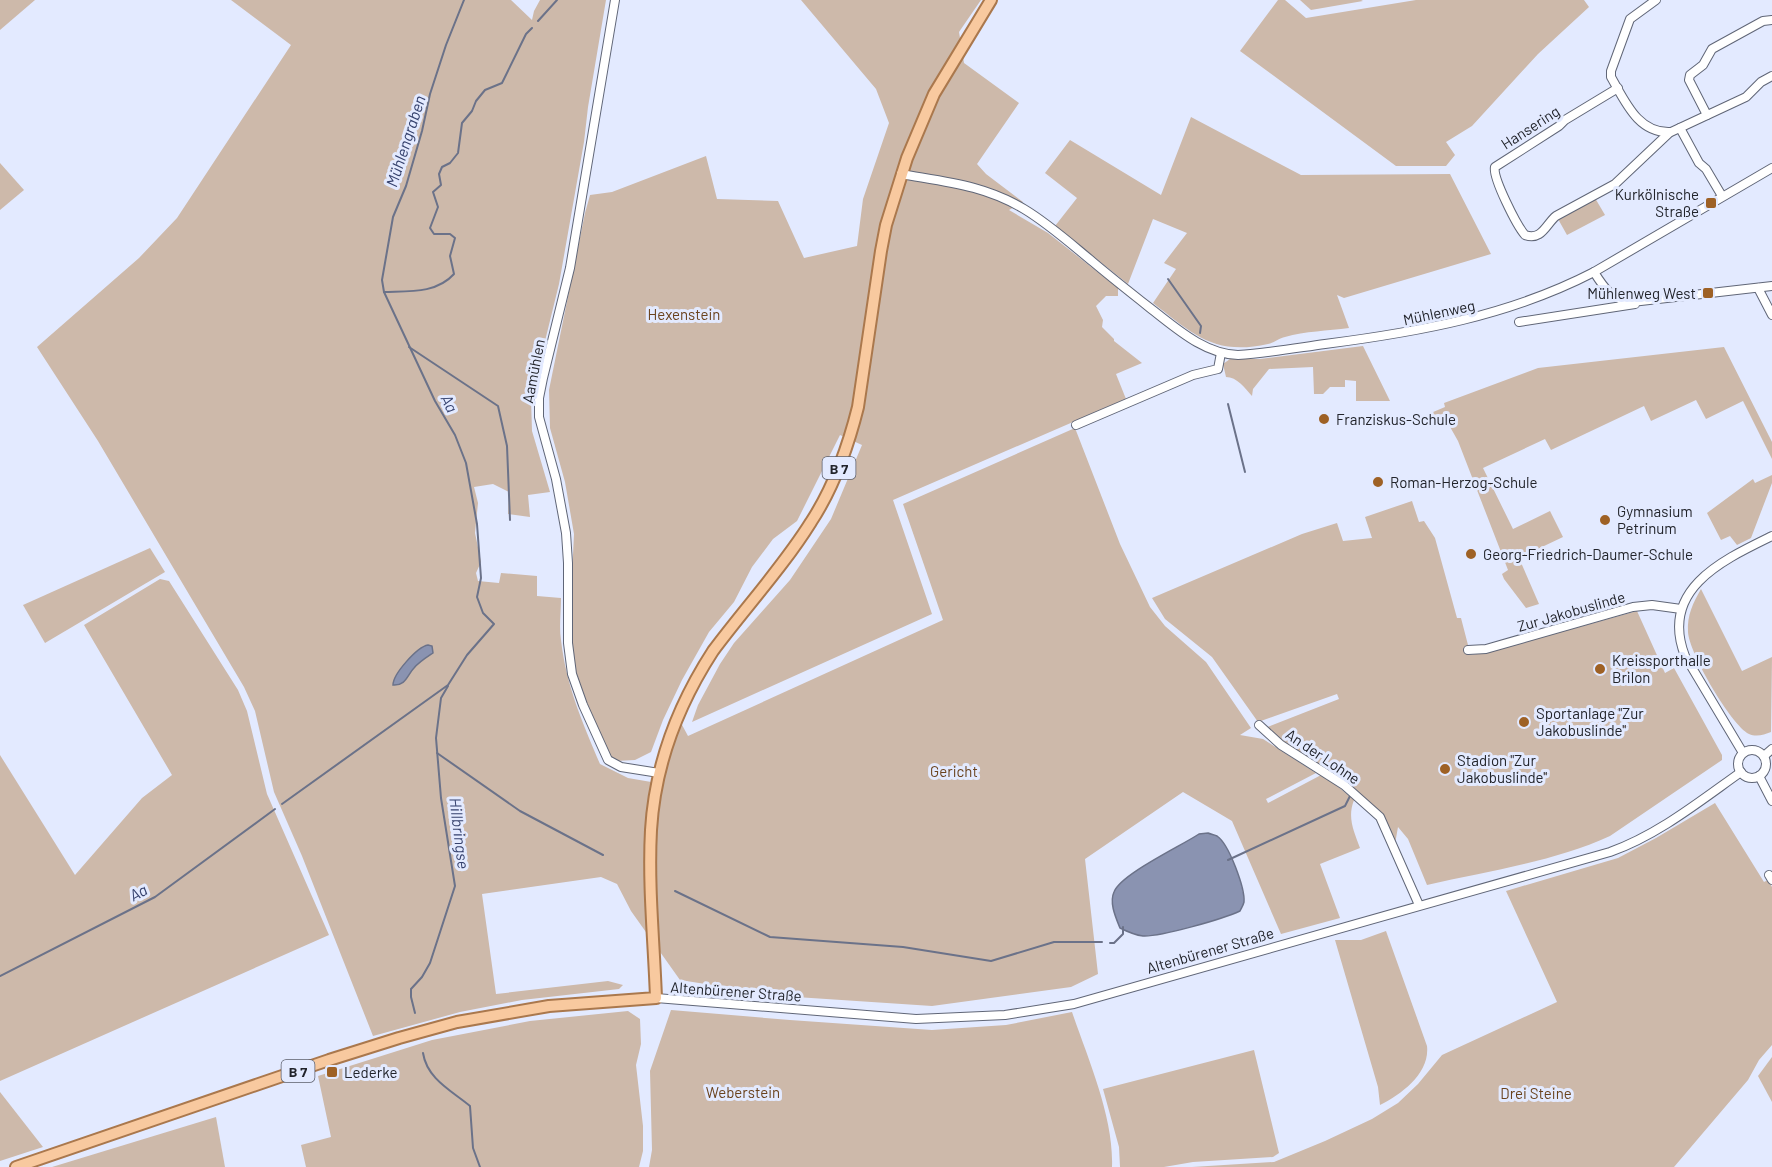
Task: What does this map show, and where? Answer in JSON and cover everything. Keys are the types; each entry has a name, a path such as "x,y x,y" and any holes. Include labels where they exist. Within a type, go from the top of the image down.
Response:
{"main road":[{"name":"B 7","path":"16,1167 339,1057 457,1022 539,1007 656,998 651,830 659,773 670,735 690,688 713,651 811,523 844,457 853,429 863,382 886,225 902,174 924,114 947,70 991,0"}],"street":[{"name":"Aamühlen","path":"615,0 572,256 543,378 539,398 539,417 556,479 566,533 568,643 573,674 583,705 608,760 621,767 659,773"},
{"path":"1656,0 1632,16 1628,22 1611,71 1611,77 1638,121 1669,133 1751,94 1761,82 1772,76"},
{"path":"1707,115 1689,80 1690,75 1703,65 1712,49 1763,21 1772,20"},
{"name":"Hansering","path":"1618,88 1495,167 1494,175 1504,193 1506,203 1525,235 1533,237 1545,231 1556,216 1614,184 1669,133"},
{"path":"1680,128 1699,163 1706,169 1722,196"},
{"name":"Mühlenweg","path":"902,174 980,188 1012,202 1026,210 1121,286 1203,346 1221,353 1244,355 1400,334 1450,324 1519,304 1574,283 1772,168"},
{"path":"1594,272 1605,289 1614,296 1626,301 1643,302"},
{"path":"1519,322 1611,309 1643,302 1767,286 1772,315"},
{"path":"1076,425 1193,375 1218,369 1221,353"},
{"path":"1743,753 1685,656 1679,633 1682,609 1690,591 1707,571 1772,536"},
{"name":"Zur Jakobuslinde","path":"1468,650 1486,649 1633,608 1652,605 1682,609"},
{"name":"An der Lohne","path":"1259,725 1281,745 1344,785 1380,817 1419,905"},
{"path":"1764,756 1772,749"},
{"path":"1756,750 1764,756 1766,767 1759,776 1747,777 1741,772 1738,762 1743,753 1756,750"},
{"name":"Altenbürener Straße","path":"656,998 916,1019 1005,1015 1074,1004 1419,905 1568,866 1624,847 1683,813 1741,772"},
{"path":"1759,776 1772,801"}],"green space":[{"path":"0,0 35,0 0,30"},
{"name":"Gericht","path":"231,0 511,0 532,20 540,0 606,0 559,284 531,398 532,431 550,492 528,495 530,517 508,514 509,492 493,484 474,487 478,503 475,533 481,562 476,573 478,581 499,583 501,573 537,576 537,596 561,598 560,635 563,657 571,688 600,764 628,778 657,783 665,769 681,723 688,736 943,620 903,504 1075,428 1120,544 1150,607 1165,626 1206,662 1251,728 1240,735 1263,739 1316,773 1266,799 1268,803 1323,774 1354,800 1351,819 1360,848 1320,864 1340,918 1281,934 1232,821 1183,792 1085,859 1098,974 1071,987 932,1006 781,996 680,980 631,911 617,884 601,877 482,894 496,994 608,981 623,985 619,989 522,1000 460,1012 373,1036 302,856 274,792 255,711 244,687 98,441 37,347 139,258 177,218 291,45"},
{"name":"Hexenstein","path":"801,0 981,0 959,32 964,63 1019,103 977,164 986,174 1023,202 1009,210 1048,233 1118,288 1118,296 1106,296 1096,306 1103,320 1102,327 1114,341 1142,363 1116,374 1126,399 893,500 932,614 692,722 698,705 734,643 790,580 831,519 862,445 840,435 797,521 773,539 752,567 734,602 709,632 682,680 651,752 635,760 616,761 609,755 589,715 574,671 569,638 574,534 565,482 550,428 549,390 585,213 590,195 612,192 706,156 717,199 778,201 804,258 857,246 863,199 889,123 876,89"},
{"path":"1278,0 1285,0 1306,18 1416,0 1584,0 1589,7 1538,54 1472,126 1446,142 1455,155 1446,166 1396,166 1240,51"},
{"path":"1300,0 1361,0 1363,1 1311,10"},
{"path":"1191,117 1301,175 1450,174 1491,254 1344,298 1337,295 1349,328 1300,333 1249,347 1233,347 1205,340 1153,303 1176,269 1164,263 1187,233 1153,219 1128,284 1055,226 1077,198 1045,173 1070,140 1161,195"},
{"path":"0,163 24,190 0,210"},
{"path":"1595,198 1605,215 1567,235 1558,219"},
{"path":"1363,346 1390,401 1356,401 1356,381 1345,380 1345,387 1330,387 1323,394 1314,394 1313,367 1269,369 1253,389 1252,396 1244,386 1226,377 1223,364 1230,359 1260,359"},
{"path":"1724,347 1772,442 1772,459 1743,401 1706,419 1696,400 1651,421 1644,406 1551,450 1545,439 1483,468 1513,529 1550,511 1563,537 1519,558 1539,604 1526,608 1504,579 1502,574 1508,570 1458,441 1445,418 1429,418 1426,415 1445,407 1444,403 1538,368"},
{"path":"1772,475 1772,483 1751,538 1737,545 1730,536 1721,540 1707,513 1753,479 1755,483"},
{"name":"Sportanlage \"Zur Jakobuslinde\"","path":"1412,501 1419,522 1424,521 1435,538 1457,618 1461,618 1468,645 1468,655 1485,653 1637,611 1665,673 1674,668 1722,755 1722,760 1610,836 1566,853 1427,885 1408,839 1398,827 1395,844 1383,818 1336,773 1305,760 1265,728 1339,699 1337,694 1258,722 1212,657 1165,619 1152,598 1302,534 1337,523 1343,541 1372,538 1365,517"},
{"path":"150,548 165,572 45,643 23,605"},
{"path":"160,579 169,581 238,690 247,711 267,794 329,935 0,1081 0,755 75,875 142,798 172,775 84,625"},
{"path":"1701,589 1742,671 1772,657 1771,732 1754,735 1741,728 1712,688 1695,656 1688,632 1688,620"},
{"name":"Drei Steine","path":"1715,803 1764,882 1768,880 1772,887 1772,1045 1759,1060 1748,1080 1674,1167 1192,1167 1274,1162 1325,1141 1372,1119 1398,1103 1418,1084 1442,1055 1557,1002 1506,891 1618,858"},
{"path":"1386,931 1427,1046 1427,1056 1413,1082 1380,1105 1378,1087 1335,940 1361,940"},
{"name":"Weberstein","path":"671,1010 932,1030 1006,1025 1072,1012 1104,1108 1112,1148 1112,1167 649,1167 652,1150 650,1071"},
{"path":"628,1011 640,1019 641,1044 636,1065 643,1126 643,1151 639,1167 306,1167 301,1145 331,1137 318,1076 432,1040 530,1021"},
{"path":"1254,1050 1279,1153 1273,1157 1193,1162 1164,1167 1120,1167 1119,1147 1103,1089"},
{"path":"1772,1057 1772,1102 1758,1076"},
{"path":"0,1092 43,1147 0,1161"},
{"path":"216,1117 225,1167 52,1167"}],"water":[{"path":"428,645 432,646 433,653 416,666 404,682 393,685 397,674 406,662"},
{"path":"1208,833 1217,836 1222,841 1235,867 1244,895 1240,911 1192,927 1151,936 1137,935 1120,928 1112,901 1119,885 1152,861 1199,834"}],"waterway":[{"name":"Mühlengraben","path":"384,292 382,280 393,217 406,186 430,94 446,45 464,0"},
{"name":"Aa","path":"538,21 557,0"},
{"name":"Aa","path":"282,804 448,685 467,655 494,624 483,613 477,597 481,578 477,524 466,463 455,435 435,401 384,292 430,288 439,285 454,274 450,256 455,238 450,234 434,234 430,228 438,207 433,192 441,185 439,174 442,167 450,163 458,153 462,123 485,90 502,83 526,34 532,28"},
{"path":"1168,279 1201,326 1200,333"},
{"name":"Mühlengraben","path":"409,347 498,406 507,446 510,520"},
{"path":"1228,404 1245,472"},
{"name":"Hillbringse","path":"415,1013 411,989 422,977 430,963 455,886 441,798 436,738 441,698 448,686"},
{"path":"437,753 520,811 603,855"},
{"path":"1228,860 1345,806 1351,794"},
{"name":"Aa","path":"0,976 155,897 275,809"},
{"path":"675,891 770,937 903,947 991,961 1054,942 1102,942"},
{"path":"1110,943 1114,943 1123,934 1123,927"},
{"name":"Hillbringse","path":"423,1053 425,1062 435,1077 470,1106 473,1148 480,1167"}],"place":[{"name":"Kurkölnische Straße","path":"1711,203"},
{"name":"Mühlenweg West","path":"1708,293"},
{"name":"Franziskus-Schule","path":"1324,419"},
{"name":"Roman-Herzog-Schule","path":"1378,482"},
{"name":"Gymnasium Petrinum","path":"1605,520"},
{"name":"Georg-Friedrich-Daumer-Schule","path":"1471,554"},
{"name":"Kreissporthalle Brilon","path":"1600,669"},
{"name":"Sportanlage \"Zur Jakobuslinde\"","path":"1524,722"},
{"name":"Stadion \"Zur Jakobuslinde\"","path":"1445,769"},
{"name":"Lederke","path":"332,1072"}]}
